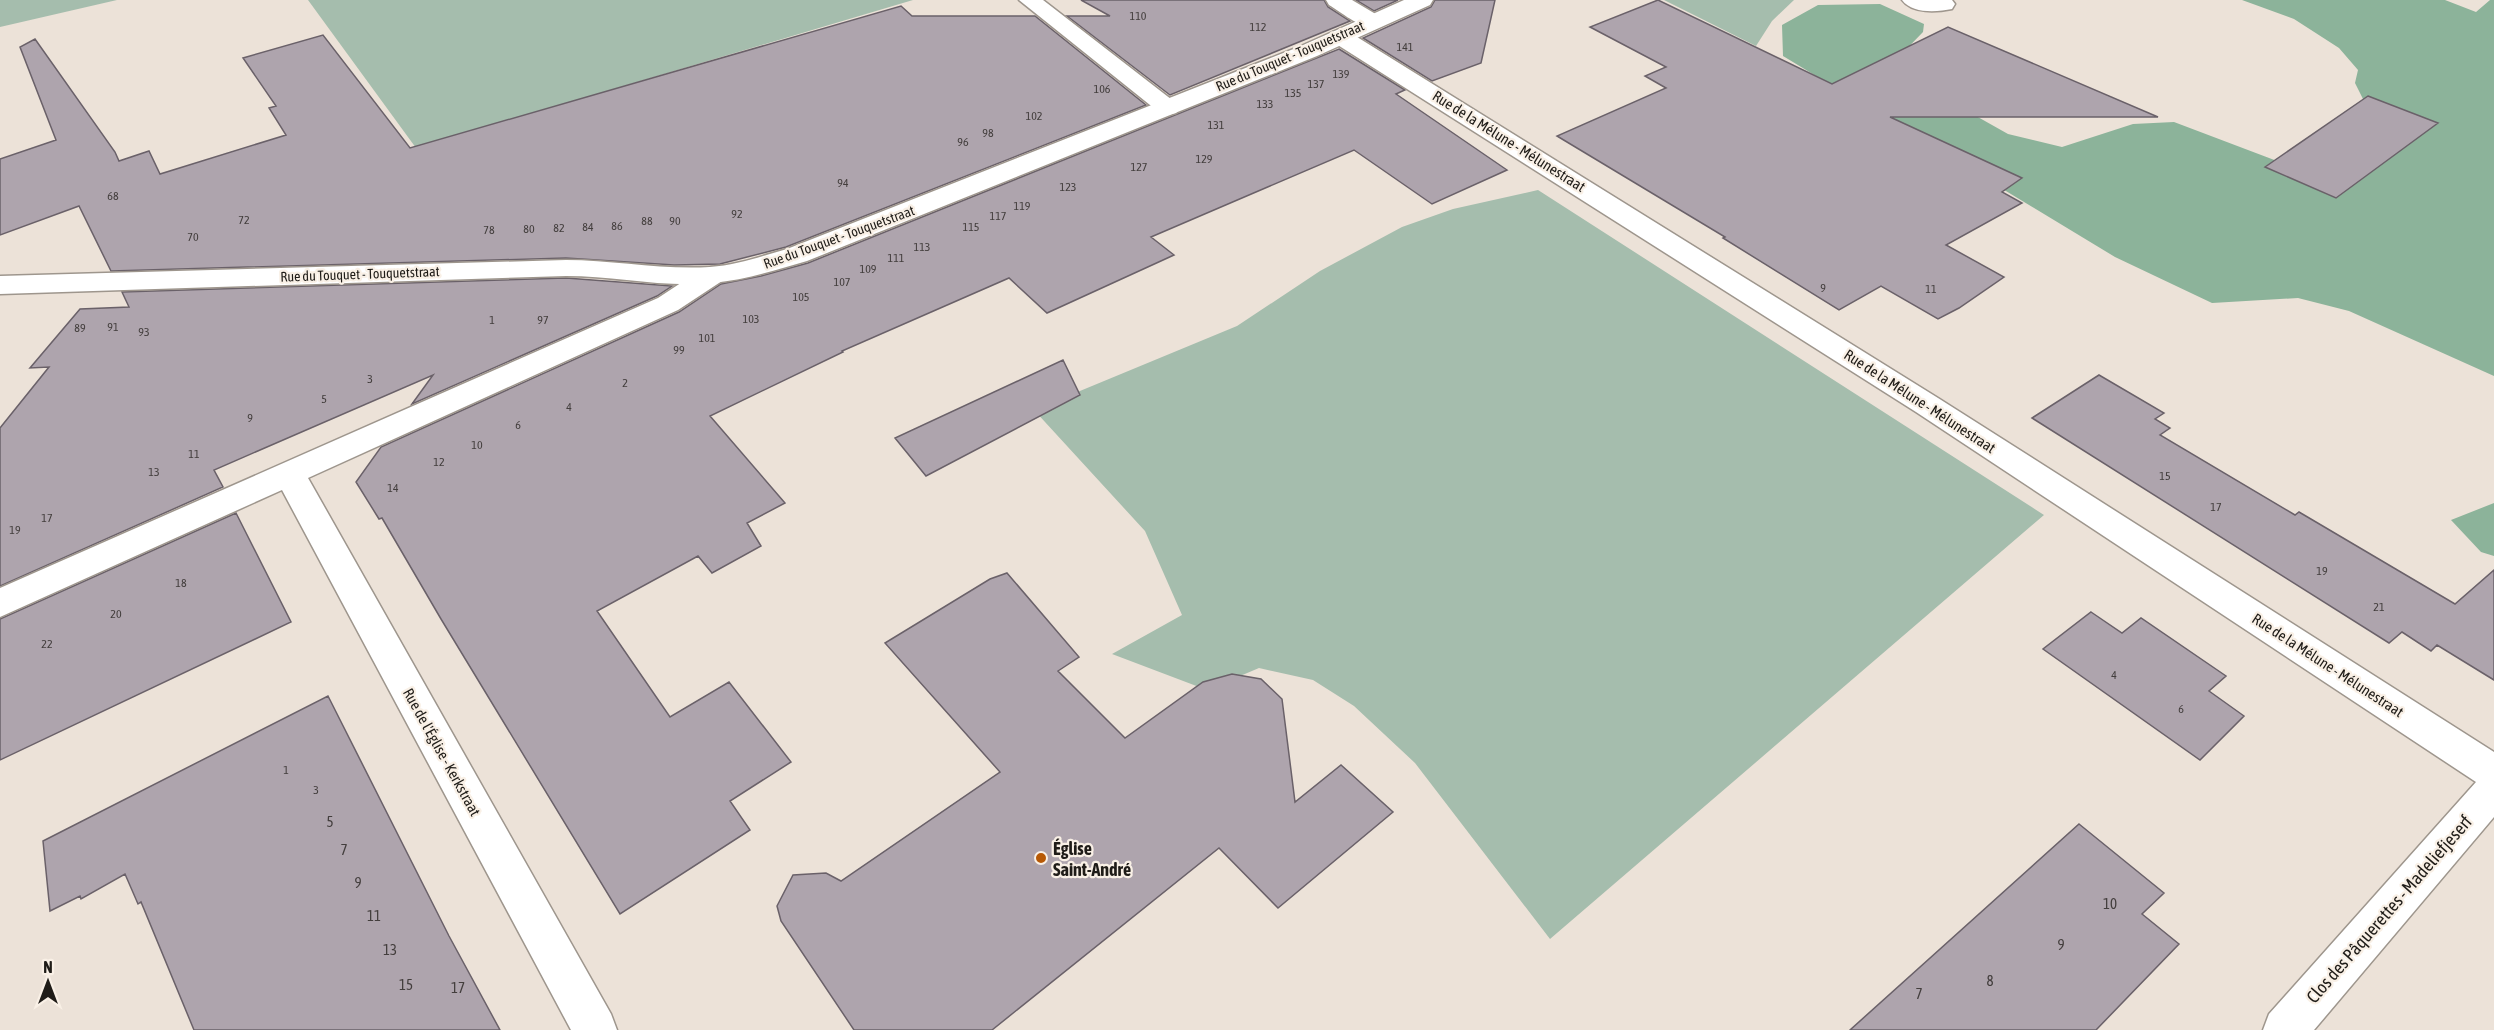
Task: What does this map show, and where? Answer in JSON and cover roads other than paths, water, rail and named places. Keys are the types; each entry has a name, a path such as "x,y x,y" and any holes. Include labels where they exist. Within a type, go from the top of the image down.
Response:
{"street":[{"path":"1030,0 1168,108"},
{"path":"1337,0 1371,21"},
{"name":"Rue du Touquet - Touquetstraat","path":"0,285 566,268 597,268 677,276 741,271 797,255 1168,108 1341,37 1371,21 1422,0"},
{"path":"1913,0 1928,5 1944,4"},
{"name":"Rue de la Mélune - Mélunestraat","path":"1341,37 1927,405 2494,773"},
{"path":"0,603 668,304 712,275"},
{"name":"Rue de l'Église - Kerkstraat","path":"289,474 595,1030"},
{"name":"Clos des Pâquerettes - Madeliefjeserf","path":"2285,1030 2494,789"}],"place":[{"name":"Église Saint-André","path":"1041,858"}]}
